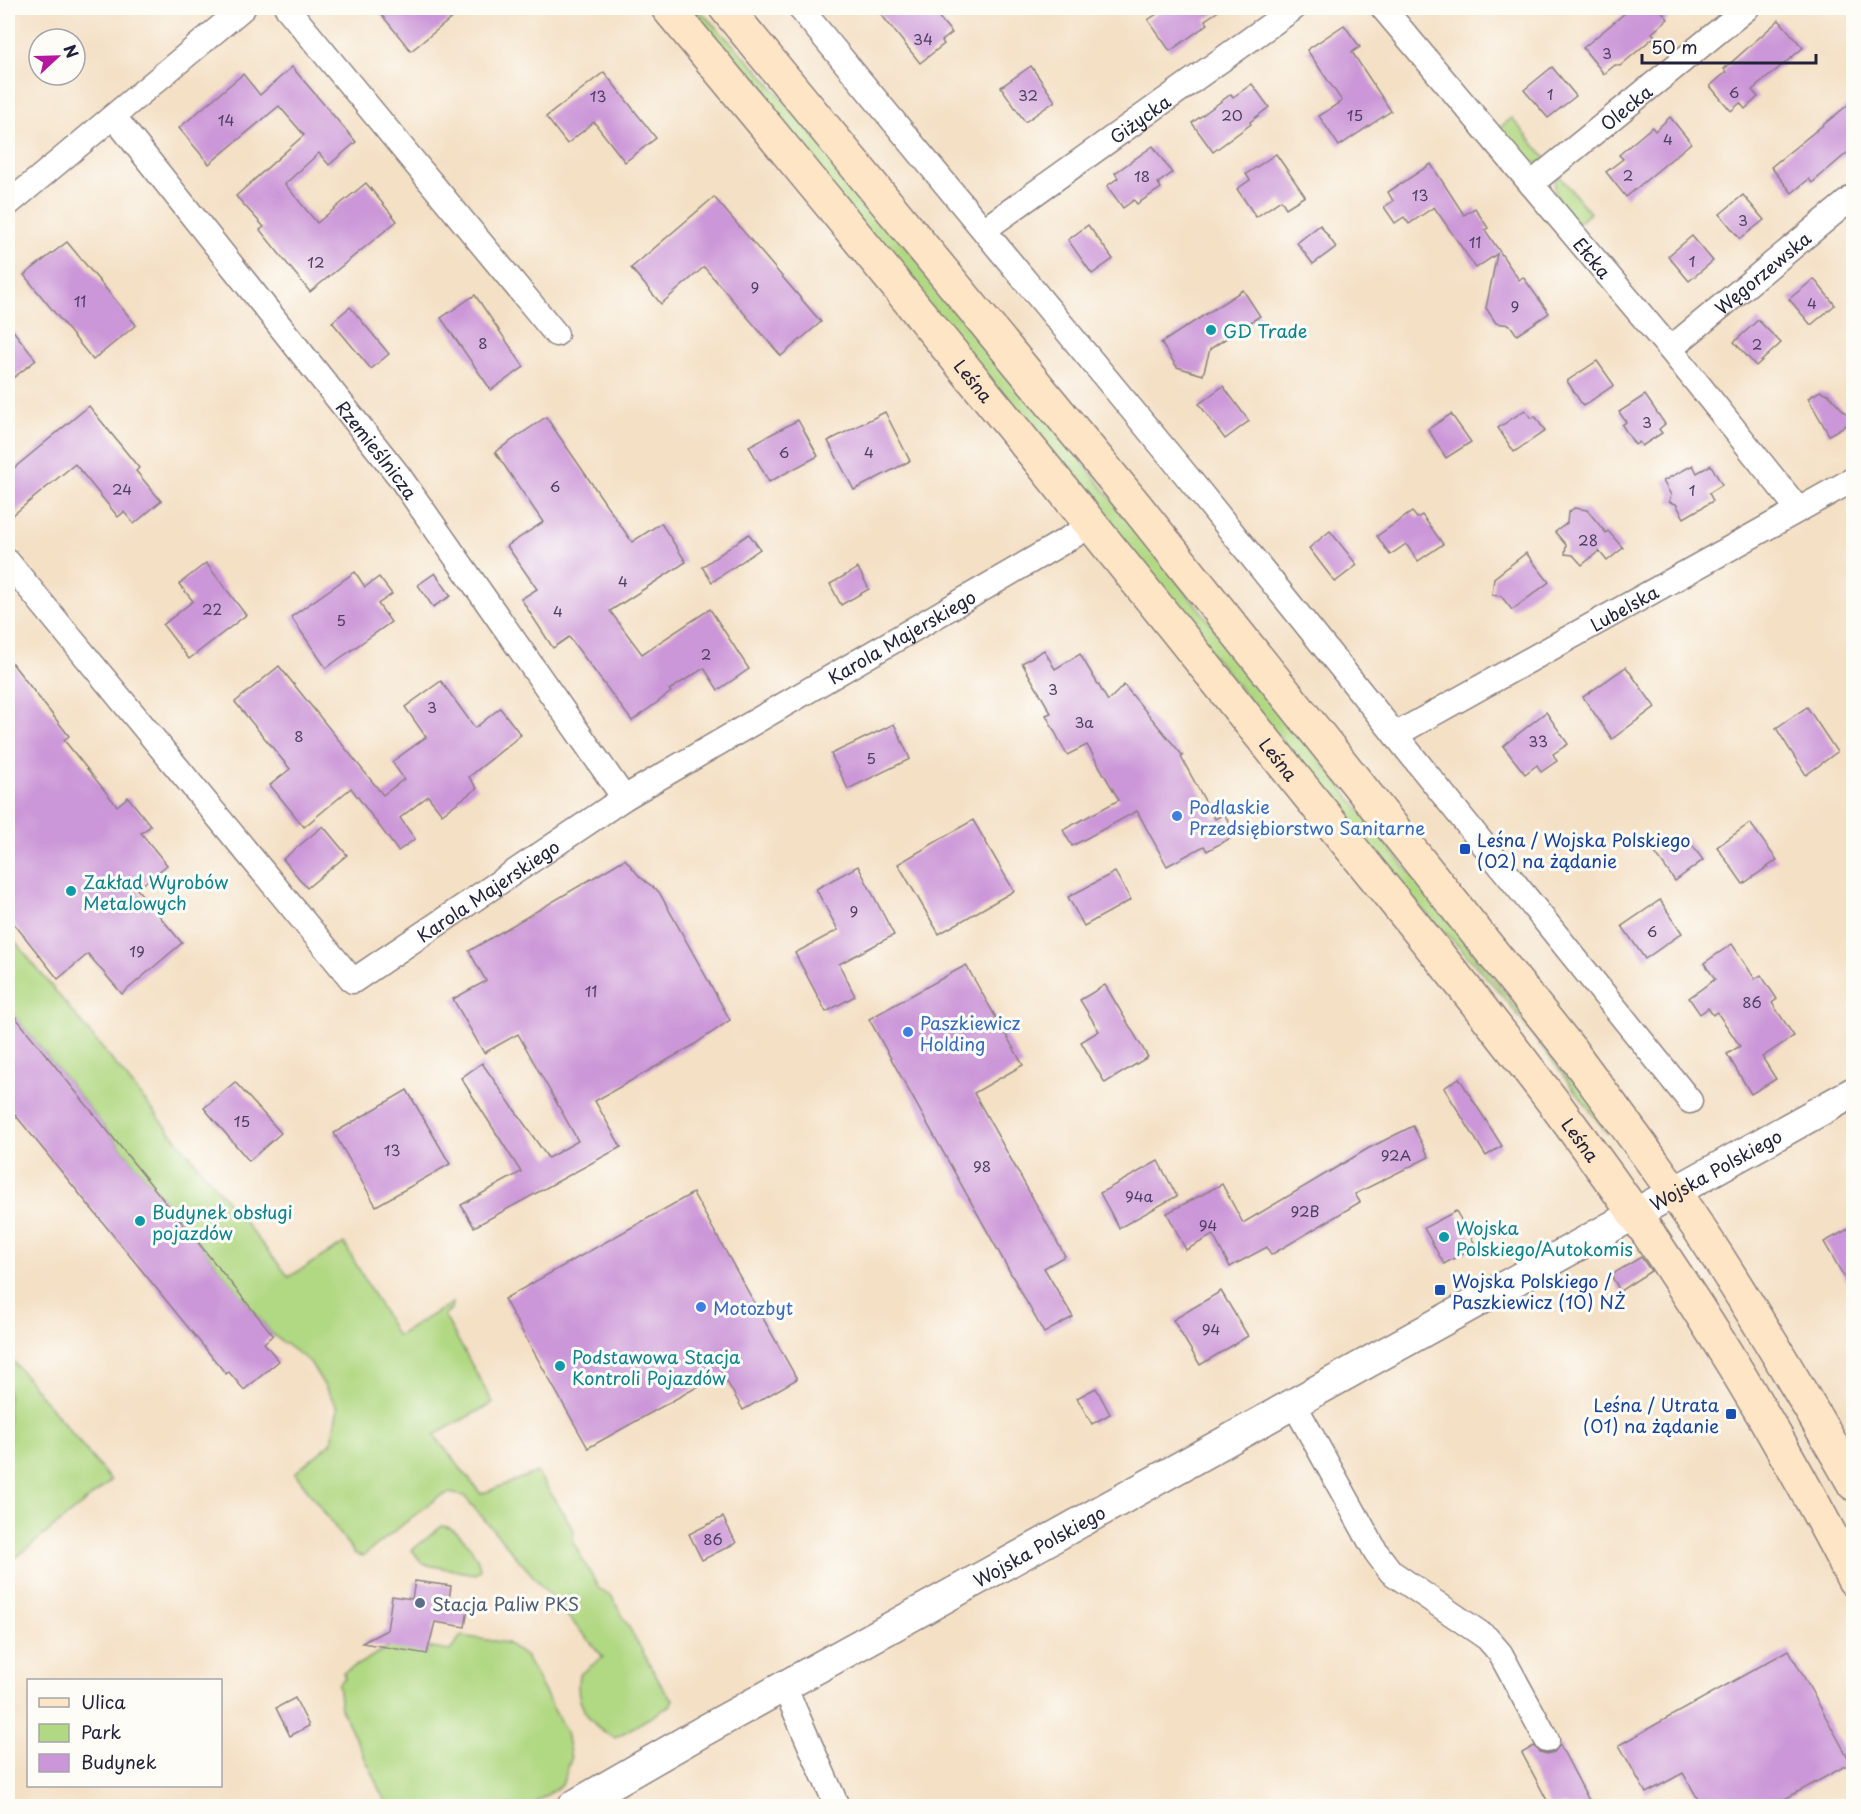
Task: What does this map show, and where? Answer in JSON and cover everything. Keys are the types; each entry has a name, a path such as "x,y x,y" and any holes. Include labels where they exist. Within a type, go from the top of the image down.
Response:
{"main road":[{"name":"Leśna","path":"668,8 1092,525 1519,1056 1635,1214 1679,1281 1753,1400 1823,1521 1854,1580"},
{"path":"726,8 1142,515 1571,1051 1674,1192 1717,1256 1854,1484"}],"street":[{"path":"8,204 243,8"},
{"path":"287,8 556,334"},
{"path":"800,8 1194,484 1690,1101"},
{"name":"Giżycka","path":"985,229 1294,8"},
{"name":"Ełcka","path":"1383,8 1670,349 1798,509"},
{"name":"Olecka","path":"1531,184 1747,8"},
{"name":"Rzemieślnicza","path":"114,117 399,476 624,798"},
{"name":"Węgorzewska","path":"1670,349 1854,196"},
{"name":"Lubelska","path":"1395,735 1854,479"},
{"name":"Karola Majerskiego","path":"8,562 353,981 624,798 1092,525"},
{"name":"Wojska Polskiego","path":"573,1806 784,1686 1854,1092"},
{"path":"1294,1404 1376,1552 1391,1572 1487,1638 1500,1653 1547,1740"},
{"path":"784,1686 837,1806"}],"green space":[{"path":"685,8 697,8 758,70 974,326 1614,1129 1607,1133 1504,997 1405,891"},
{"path":"1512,118 1547,160 1540,164 1526,161 1498,129"},
{"path":"1559,175 1590,213 1578,224 1556,195 1554,188"},
{"path":"8,933 289,1277 344,1243 397,1336 452,1303 451,1309 444,1315 493,1403 434,1435 481,1494 537,1472 574,1530 573,1542 600,1590 611,1595 664,1690 673,1699 670,1706 615,1738 591,1720 581,1704 579,1675 603,1657 464,1496 449,1493 438,1497 363,1556 355,1554 295,1473 331,1443 338,1408 310,1362 273,1335 8,1008"},
{"path":"8,1355 111,1481 8,1564"},
{"path":"442,1526 455,1531 467,1543 476,1557 480,1571 474,1574 423,1564 412,1550"},
{"path":"461,1636 507,1643 526,1657 566,1732 571,1759 562,1785 530,1806 388,1806 341,1708 338,1684 345,1678 343,1673 392,1645 393,1642 450,1651"}],"building":[{"path":"376,8 464,8 411,51"},
{"path":"876,8 931,8 952,33 942,41 944,44 920,63"},
{"path":"1166,8 1223,8 1205,20 1208,24 1170,51 1148,20"},
{"path":"1631,8 1659,8 1668,19 1652,33 1655,36 1620,66 1615,65 1604,74 1583,48"},
{"path":"1779,20 1803,48 1752,90 1758,97 1745,109 1740,103 1731,111 1710,86 1726,72 1724,69"},
{"path":"1344,25 1360,47 1352,52 1391,111 1339,146 1319,116 1342,101 1307,50"},
{"path":"1031,66 1055,101 1025,122 1001,87"},
{"path":"292,67 356,142 329,165 319,153 285,184 317,223 366,183 397,221 310,292 260,230 264,227 236,196 304,135 279,106 209,164 179,128 243,74 260,95"},
{"path":"1552,67 1576,96 1548,118 1524,90"},
{"path":"604,72 656,138 625,162 594,122 567,144 546,117"},
{"path":"1252,84 1269,107 1250,122 1251,124 1213,152 1192,123 1231,94 1233,97"},
{"path":"1854,100 1854,147 1812,183 1809,179 1792,193 1771,167"},
{"path":"1670,117 1691,143 1626,197 1606,172 1623,159 1619,155 1627,148 1652,127 1655,131"},
{"path":"1153,146 1172,173 1158,183 1161,188 1137,204 1134,200 1123,208 1107,186 1118,178 1115,173"},
{"path":"1276,154 1305,196 1286,208 1281,200 1256,217 1237,189 1250,180 1246,174"},
{"path":"1431,164 1464,215 1475,208 1488,228 1485,230 1519,280 1523,277 1549,313 1517,335 1510,325 1496,323 1486,308 1497,254 1476,268 1434,207 1409,224 1404,217 1395,223 1384,207 1393,201 1388,192"},
{"path":"1743,195 1764,220 1740,239 1720,214"},
{"path":"714,197 821,322 781,356 704,267 661,304 631,268"},
{"path":"1088,225 1113,259 1092,274 1068,240"},
{"path":"1320,225 1336,247 1313,264 1297,243"},
{"path":"1692,236 1713,261 1689,281 1668,256"},
{"path":"67,242 136,325 93,360 24,275"},
{"path":"1814,279 1835,305 1811,325 1789,299"},
{"name":"GD Trade","path":"1243,290 1260,316 1210,349 1203,375 1177,367 1161,343"},
{"path":"475,295 524,367 491,390 441,318"},
{"path":"350,307 389,354 371,369 332,322"},
{"path":"1758,320 1781,343 1756,366 1734,342"},
{"path":"8,324 36,360 8,382"},
{"path":"1597,361 1614,385 1583,406 1567,381"},
{"path":"1223,386 1249,421 1225,439 1199,404"},
{"path":"1820,391 1828,394 1853,421 1829,435 1808,398"},
{"path":"1645,395 1665,424 1659,429 1662,433 1642,446 1639,442 1635,445 1622,425 1626,422 1619,412"},
{"path":"89,406 139,468 136,471 161,501 134,524 124,512 118,517 75,464 8,519 8,473"},
{"path":"1525,410 1531,418 1535,416 1545,431 1514,452 1498,428"},
{"path":"885,412 910,461 854,490 828,441"},
{"path":"1451,414 1471,442 1446,458 1428,429"},
{"path":"546,417 632,542 661,523 686,562 610,611 642,654 710,609 749,669 718,690 704,668 669,690 671,692 632,721 569,637 553,648 521,599 537,589 507,546 543,522 495,452"},
{"path":"798,420 818,456 769,482 749,446"},
{"path":"1693,465 1697,473 1711,465 1722,485 1709,493 1713,501 1684,518 1676,504 1669,502 1671,495 1663,481"},
{"path":"1574,508 1587,510 1606,533 1608,531 1623,548 1607,561 1599,551 1582,565 1573,555 1565,554 1566,545 1555,532 1567,523 1568,513"},
{"path":"1412,512 1417,518 1422,515 1443,544 1418,561 1406,544 1390,555 1377,536"},
{"path":"1330,531 1357,565 1335,582 1309,548"},
{"path":"749,534 760,549 712,582 702,567"},
{"path":"1526,553 1549,582 1512,610 1501,596 1492,595 1494,578"},
{"path":"206,563 246,615 189,659 163,625 193,601 179,584"},
{"path":"858,568 869,589 841,605 830,584"},
{"path":"355,572 365,587 379,577 392,594 378,604 391,622 326,668 291,617"},
{"path":"435,573 451,596 433,607 418,585"},
{"path":"1044,650 1055,669 1080,654 1108,701 1124,685 1183,756 1181,757 1215,819 1224,814 1236,835 1207,851 1204,846 1167,866 1137,811 1072,846 1063,830 1119,800 1087,745 1067,755 1046,715 1051,713 1022,663"},
{"name":"Zakład Wyrobów Metalowych","path":"8,658 69,736 64,740 117,806 128,797 151,826 141,833 167,865 137,889 182,943 122,994 88,954 58,979 8,916"},
{"path":"279,666 383,795 404,779 392,762 426,737 405,707 441,681 475,728 500,708 521,735 469,777 477,788 442,814 428,796 400,818 415,839 398,851 351,788 304,827 270,785 290,769 235,702"},
{"path":"1626,667 1655,707 1612,739 1583,697"},
{"path":"1807,707 1837,752 1806,775 1776,728"},
{"path":"1546,712 1568,744 1553,754 1557,761 1541,772 1537,765 1525,774 1503,746"},
{"path":"894,724 910,759 848,789 831,754"},
{"path":"973,820 1014,891 939,934 898,864"},
{"path":"1750,823 1777,860 1743,884 1717,847"},
{"path":"323,826 347,855 307,888 283,859"},
{"path":"1684,834 1703,860 1675,881 1655,853"},
{"path":"625,859 640,877 659,892 730,1020 692,1046 595,1101 621,1147 474,1227 461,1205 521,1172 461,1078 482,1063 548,1158 578,1141 518,1034 484,1053 453,999 486,981 469,951"},
{"path":"858,866 894,935 839,964 855,996 826,1012 795,953 838,930 816,889"},
{"path":"1115,872 1131,900 1084,926 1068,897"},
{"path":"1660,900 1682,933 1645,959 1622,926"},
{"path":"1732,944 1755,979 1761,975 1777,999 1772,1003 1794,1036 1762,1057 1776,1079 1751,1094 1727,1054 1740,1046 1717,1012 1713,1015 1708,1008 1700,1014 1689,998 1715,979 1704,963"},
{"path":"966,965 1023,1065 974,1093 1065,1256 1044,1268 1073,1317 1044,1333 869,1019"},
{"path":"1105,985 1148,1057 1105,1083 1081,1042 1099,1031 1080,1000"},
{"name":"Budynek obsługi pojazdów","path":"8,1008 273,1335 264,1343 279,1361 244,1390 229,1372 226,1374 8,1106"},
{"path":"1459,1078 1502,1146 1486,1156 1444,1088"},
{"path":"235,1082 281,1133 249,1161 204,1108"},
{"path":"407,1090 450,1164 376,1206 334,1133"},
{"path":"1413,1126 1429,1157 1355,1194 1360,1202 1271,1255 1267,1247 1230,1267 1213,1235 1186,1250 1167,1213 1222,1184 1243,1223 1369,1148"},
{"path":"1158,1161 1177,1196 1119,1228 1100,1193"},
{"path":"693,1193 797,1379 743,1410 722,1373 588,1448 504,1299"},
{"name":"Wojska Polskiego/Autokomis","path":"1456,1211 1476,1246 1444,1264 1424,1228"},
{"path":"1854,1226 1854,1294 1824,1242"},
{"path":"1641,1257 1651,1271 1620,1291 1611,1275"},
{"path":"1221,1291 1248,1336 1200,1365 1173,1320"},
{"path":"1096,1388 1110,1414 1092,1424 1077,1398"},
{"path":"723,1517 736,1543 702,1560 689,1534"},
{"path":"415,1581 451,1586 448,1606 468,1609 465,1627 435,1622 427,1654 362,1643 387,1630 392,1596 412,1599"},
{"path":"1789,1650 1851,1763 1772,1806 1702,1806 1683,1773 1646,1793 1619,1745"},
{"path":"295,1698 309,1726 290,1736 276,1708"},
{"path":"1560,1745 1592,1806 1550,1806 1522,1753 1534,1746 1540,1752 1547,1754 1554,1752"}],"place":[{"name":"GD Trade","path":"1211,330"},
{"name":"Podlaskie Przedsiębiorstwo Sanitarne","path":"1177,816"},
{"name":"Leśna / Wojska Polskiego (02) na żądanie","path":"1465,849"},
{"name":"Zakład Wyrobów Metalowych","path":"71,891"},
{"name":"Paszkiewicz Holding","path":"908,1032"},
{"name":"Budynek obsługi pojazdów","path":"140,1221"},
{"name":"Wojska Polskiego/Autokomis","path":"1444,1237"},
{"name":"Wojska Polskiego / Paszkiewicz (10) NŻ","path":"1440,1290"},
{"name":"Motozbyt","path":"701,1307"},
{"name":"Podstawowa Stacja Kontroli Pojazdów","path":"560,1366"},
{"name":"Leśna / Utrata (01) na żądanie","path":"1731,1414"},
{"name":"Stacja Paliw PKS","path":"420,1603"}]}
